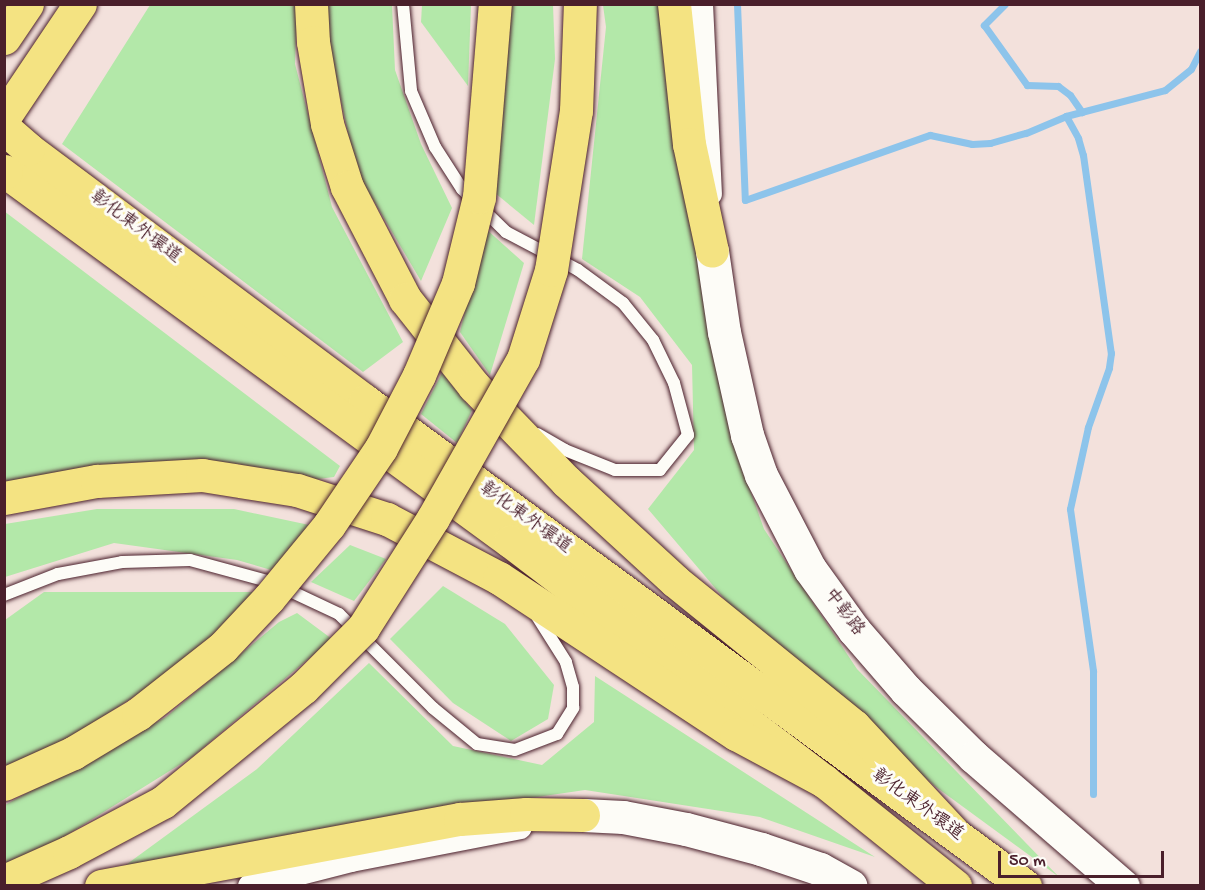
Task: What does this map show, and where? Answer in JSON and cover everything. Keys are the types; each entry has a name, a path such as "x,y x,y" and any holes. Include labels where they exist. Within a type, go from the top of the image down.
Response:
{"main road":[{"path":"4,38 27,4"},
{"path":"4,117 80,4"},
{"path":"311,4 312,42 327,124 347,187 405,298 474,386 566,481 675,581 854,726 953,832"},
{"path":"4,784 73,753 138,714 223,647 269,598 329,525 381,448 419,375 458,283 479,197 495,4"},
{"path":"4,881 69,852 163,802 303,688 363,628 433,518 523,359 550,270 576,111 580,4"},
{"path":"674,4 689,144 712,251"},
{"name":"彰化東外環道","path":"12,136 550,538 1013,876"},
{"name":"彰化東外環道","path":"5,172 510,541 824,781 955,885"},
{"path":"4,498 97,481 202,475 297,490 387,519 499,578 736,734 824,781"},
{"path":"101,885 460,819 526,814 583,815"}],"street":[{"path":"701,4 708,112 712,251"},
{"name":"中彰路","path":"712,251 726,343 747,435 761,475 810,569 854,630 906,690 974,757 1123,885"},
{"path":"250,885 351,860 583,815 623,817 686,829 761,849 820,869 851,885"}],"lane":[{"path":"403,4 411,90 435,147 462,189 506,232 578,270 623,303 653,340 674,383 688,435 660,470 615,470 565,450 502,414"},
{"path":"4,595 58,574 122,562 190,560 271,582 339,614 433,708 477,744 515,750 556,734 573,708 573,687 566,662 523,594"}],"green space":[{"path":"150,5 297,5 295,64 332,207 403,342 363,372 62,144"},
{"path":"323,5 392,5 395,70 421,144 452,208 421,281 356,171 322,11"},
{"path":"422,5 471,5 468,86 421,22"},
{"path":"510,5 553,5 555,59 534,225 495,193"},
{"path":"603,5 658,5 731,436 764,529 857,669 1059,877 936,787 733,609 648,509 694,450 692,365 640,297 582,259 606,27"},
{"path":"4,211 340,466 334,477 310,480 238,464 127,464 5,488"},
{"path":"485,228 524,263 490,375 460,332"},
{"path":"442,373 472,410 457,443 421,414"},
{"path":"97,509 234,509 314,526 271,570 237,560 114,543 5,577 5,524"},
{"path":"350,545 386,559 354,601 311,582"},
{"path":"443,586 505,624 554,685 548,719 511,741 453,703 390,639"},
{"path":"44,592 256,592 191,660 37,759 5,769 5,620"},
{"path":"297,613 332,639 192,757 54,843 5,865 5,805 166,717 279,622"},
{"path":"369,663 453,746 542,765 594,722 595,676 875,857 760,817 585,790 414,815 112,875 257,769"}],"waterway":[{"path":"737,4 745,200 930,135 972,144 990,143 1026,133 1066,116 1165,90 1191,69 1200,51"},
{"path":"1005,4 984,25 1027,85 1058,86 1070,95 1082,112"},
{"path":"1066,116 1078,138 1083,155 1111,353 1109,368 1088,427 1070,509 1093,671 1093,794"}]}
